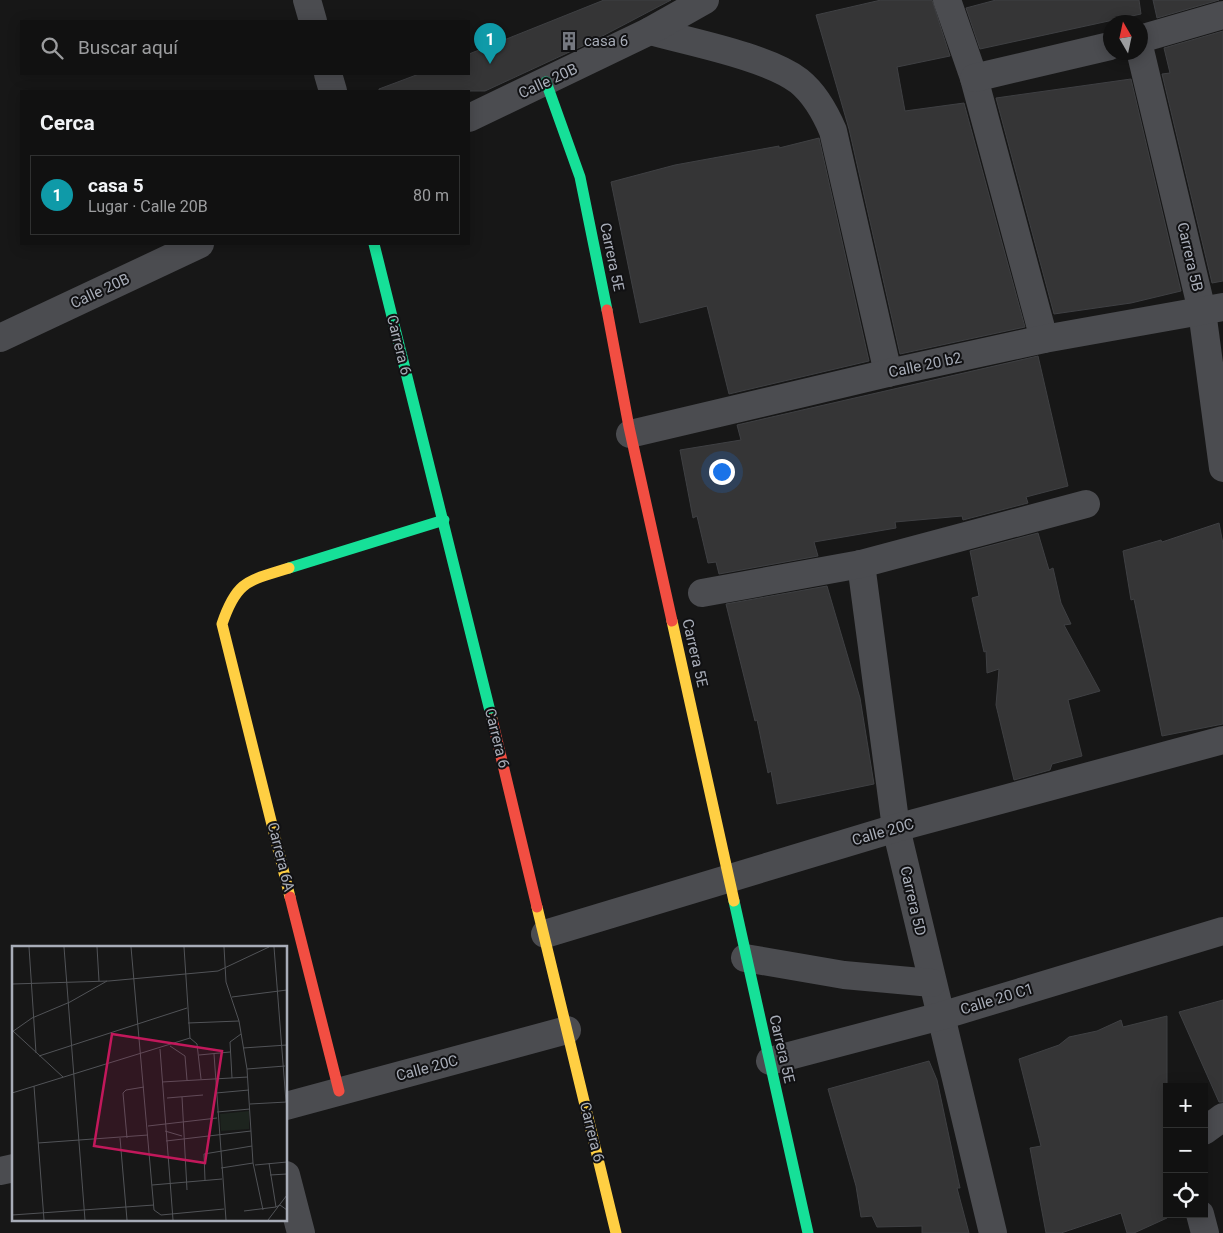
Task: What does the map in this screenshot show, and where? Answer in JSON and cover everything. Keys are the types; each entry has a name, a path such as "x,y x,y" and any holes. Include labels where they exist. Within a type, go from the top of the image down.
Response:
{"street":[{"path":"307,0 313,20"},
{"name":"Calle 20B","path":"470,118 650,32 705,0"},
{"path":"947,0 974,78 1044,339"},
{"path":"1148,37 1223,15"},
{"path":"650,32 768,64 798,80 824,111 833,131 888,373"},
{"path":"974,78 1103,48"},
{"name":"Carrera 5B","path":"1143,60 1213,309 1222,463"},
{"path":"328,75 333,90"},
{"name":"Carrera 5E","path":"546,82 579,175 604,285 630,434 731,878 745,958 808,1233"},
{"name":"Calle 20B","path":"0,338 198,245"},
{"name":"Carrera 6","path":"374,245 444,520 616,1233"},
{"name":"Calle 20 b2","path":"630,434 888,373 1044,339 1213,309"},
{"path":"702,593 861,564 1086,504"},
{"name":"Carrera 6A","path":"339,1091 222,624 230,601 248,581 444,520"},
{"name":"Carrera 5D","path":"861,564 896,828 993,1233"},
{"name":"Calle 20C","path":"544,934 896,828 1223,740"},
{"name":"Calle 20 C1","path":"770,1061 941,1016 1223,931"},
{"path":"745,958 844,975 932,983"},
{"name":"Calle 20C","path":"288,1105 567,1030"},
{"path":"1208,1128 1223,1117"},
{"path":"288,1184 301,1233"},
{"path":"1201,1218 1205,1233"}],"building":[{"path":"604,0 671,0 591,42 485,91 379,90 416,75 470,75 470,54"},
{"path":"881,0 932,0 950,56 897,67 905,111 964,103 1025,327 900,354 849,129 816,15"},
{"path":"996,0 1139,0 1141,14 1103,15 1103,22 980,49 966,8"},
{"path":"1153,0 1219,0 1157,18"},
{"path":"1223,31 1223,281 1212,283 1162,74 1170,73 1164,48"},
{"path":"1131,79 1181,291 1131,303 1054,314 996,98"},
{"path":"819,138 869,361 729,394 707,306 640,323 611,182 675,165 779,146 779,148"},
{"path":"1038,356 1068,486 1026,497 1028,503 963,520 962,516 895,522 896,528 814,542 818,556 719,574 716,562 708,563 697,516 693,518 680,450 741,440 737,425"},
{"path":"1219,523 1223,544 1223,724 1162,736 1134,599 1131,600 1123,551 1161,540 1162,542"},
{"path":"1038,533 1049,570 1053,568 1061,603 1071,624 1064,625 1100,691 1068,700 1082,756 1052,764 1050,770 1014,780 996,705 999,669 987,673 986,651 984,652 972,598 979,596 970,551"},
{"path":"827,586 860,698 874,784 777,804 771,771 768,773 757,720 755,721 726,604"},
{"path":"1223,1000 1223,1102 1219,1102 1179,1012"},
{"path":"1167,1016 1167,1083 1163,1083 1163,1218 1167,1218 1134,1233 1127,1233 1121,1213 1061,1233 1046,1233 1030,1148 1041,1146 1019,1059 1059,1045 1069,1037 1097,1031 1121,1020 1123,1027"},
{"path":"929,1061 937,1080 960,1188 957,1188 969,1233 922,1233 922,1226 877,1227 872,1216 861,1217 856,1186 828,1089"}],"traffic: fast":[{"path":"546,82 580,177 607,310"},
{"path":"374,245 492,719"},
{"path":"289,568 444,520"},
{"path":"734,901 808,1233"}],"traffic: slow":[{"path":"289,568 263,576 246,584 233,599 222,624 290,897"},
{"path":"672,621 734,901"},
{"path":"537,907 616,1233"}],"traffic: jam":[{"path":"607,310 629,427 672,621"},
{"path":"492,719 537,907"},
{"path":"290,897 339,1091"}],"place":[{"name":"casa 6","path":"569,41"},
{"name":"casa 5","path":"490,64"}]}
